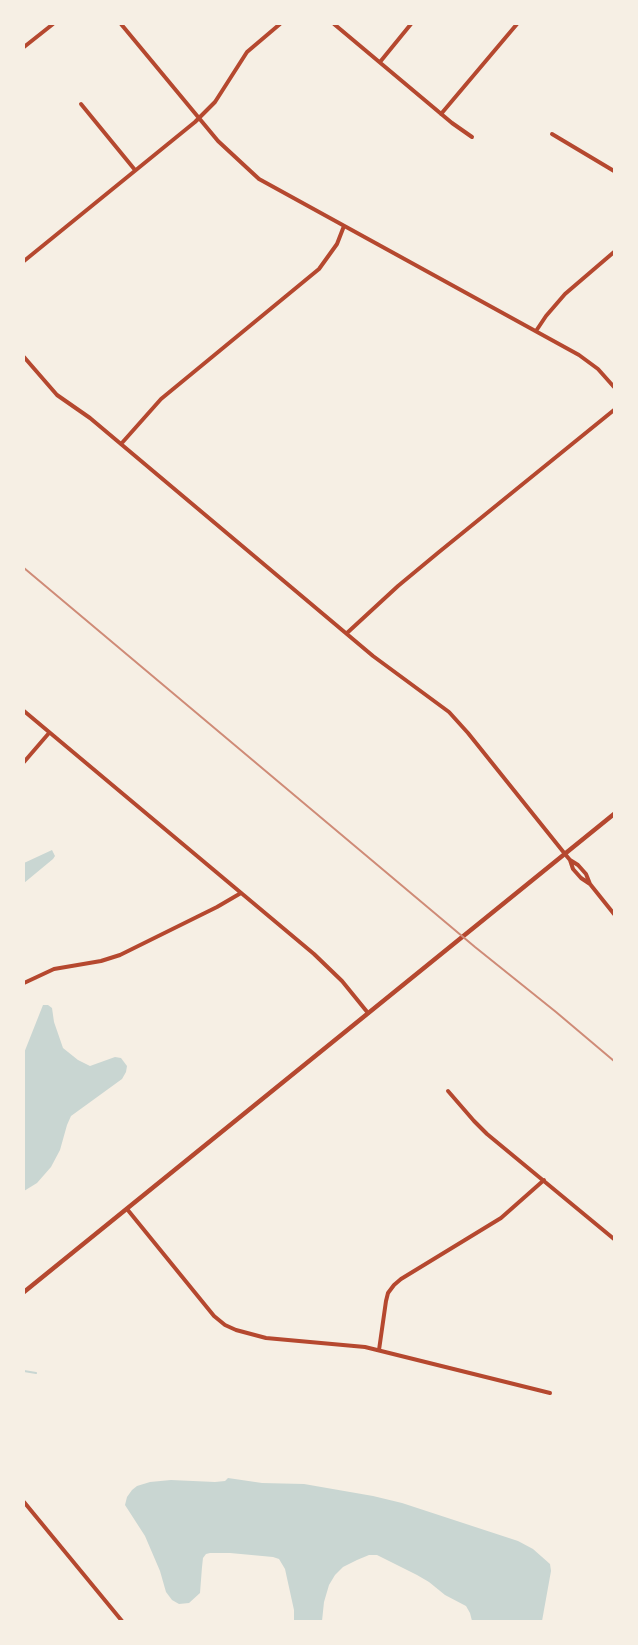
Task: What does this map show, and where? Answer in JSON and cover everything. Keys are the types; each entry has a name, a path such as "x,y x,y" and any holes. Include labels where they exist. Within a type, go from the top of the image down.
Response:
{"street":[{"path":"24,47 53,24"},
{"path":"121,24 218,141 259,179 590,362 614,387"},
{"path":"24,261 199,118 215,102 247,52 280,24"},
{"path":"334,24 441,114 472,136"},
{"path":"380,62 411,24"},
{"path":"441,114 517,24"},
{"path":"81,104 135,170"},
{"path":"552,134 614,171"},
{"path":"121,444 161,399 314,274 328,259 344,226"},
{"path":"536,331 565,294 614,252"},
{"path":"24,357 57,395 90,418 392,671 443,707 455,718 570,860 578,865 586,874 590,884 614,914"},
{"path":"347,633 418,569 614,410"},
{"path":"24,711 314,954 342,981 368,1012"},
{"path":"24,762 49,733"},
{"path":"24,1292 614,814"},
{"path":"24,983 54,969 101,961 120,955 217,907 241,893"},
{"path":"448,1091 483,1130 614,1239"},
{"path":"379,1350 386,1301 388,1293 394,1285 501,1218 544,1180"},
{"path":"127,1209 208,1309 225,1325 243,1333 258,1337 354,1345 550,1392"},
{"path":"24,1502 122,1621"}],"shaded area":[{"path":"52,850 55,856 53,859 24,883 24,863"},
{"path":"43,1005 48,1005 52,1008 54,1022 63,1048 78,1060 90,1066 115,1057 121,1058 127,1066 122,1079 71,1116 60,1150 51,1167 37,1183 24,1191 24,1053"},
{"path":"228,1478 262,1483 304,1484 373,1496 402,1503 518,1541 533,1549 550,1564 551,1571 542,1621 472,1621 466,1606 445,1595 417,1575 377,1555 369,1555 357,1560 343,1567 335,1575 329,1585 324,1602 322,1621 294,1621 294,1610 285,1569 279,1559 273,1557 230,1553 206,1554 203,1558 200,1593 189,1603 179,1604 172,1600 166,1592 160,1571 145,1536 125,1505 127,1497 137,1486 150,1482 171,1480 215,1482 225,1481"}],"waterway":[{"path":"24,1371 36,1373"}],"railway":[{"path":"24,568 475,947 614,1061"}]}
